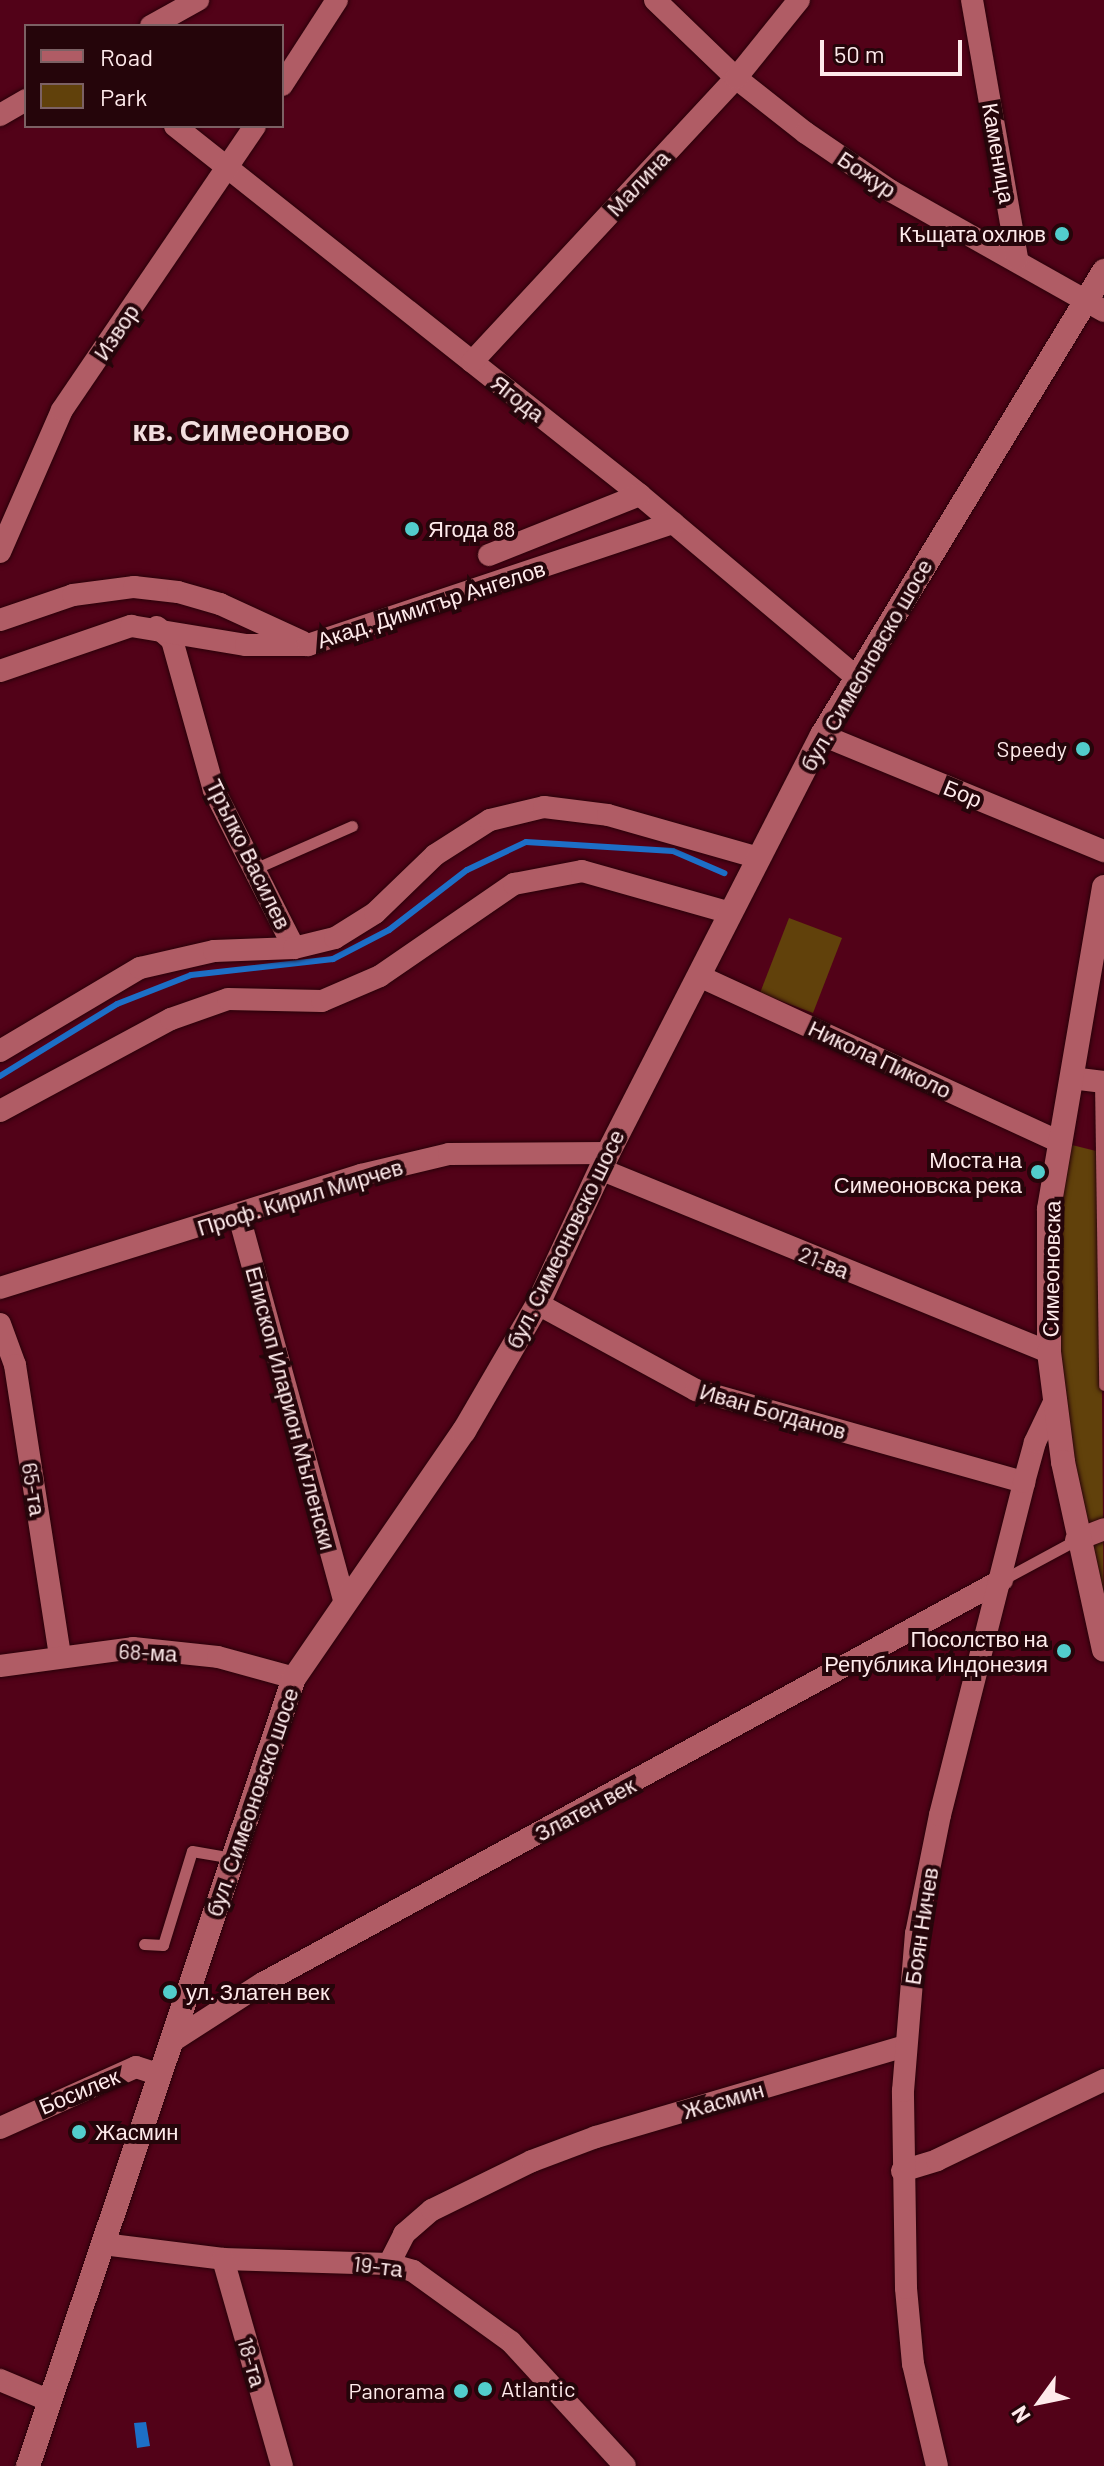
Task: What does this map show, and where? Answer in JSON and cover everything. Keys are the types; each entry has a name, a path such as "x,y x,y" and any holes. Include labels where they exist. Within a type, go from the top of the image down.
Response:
{"street":[{"path":"155,24 198,0"},
{"path":"284,82 337,0"},
{"name":"Божур","path":"655,0 736,78 891,191 1095,305"},
{"name":"Малина","path":"472,362 736,78 799,0"},
{"name":"Каменица","path":"972,0 1017,259"},
{"path":"0,115 24,101"},
{"name":"Ягода","path":"178,128 640,495 856,677"},
{"name":"Извор","path":"0,552 62,410 254,128"},
{"name":"бул. Симеоновско шосе","path":"28,2466 294,1678 344,1599 464,1431 538,1304 604,1161 822,735 1095,305 1104,271"},
{"name":"Акад. Димитър Ангелов","path":"489,555 640,495"},
{"name":"Акад. Димитър Ангелов","path":"0,671 131,626 157,627 246,645 308,645 673,523"},
{"path":"0,620 73,595 134,587 178,592 220,604 308,645"},
{"name":"Тръпко Василев","path":"157,627 172,640 214,790 294,948"},
{"name":"Бор","path":"822,735 1104,851"},
{"path":"0,1051 140,968 214,951 294,948 335,938 375,913 435,855 490,820 544,807 608,815 759,858"},
{"path":"0,1111 185,1014 228,999 322,1001 380,976 514,884 582,871 730,913"},
{"name":"Симеоновска","path":"1104,887 1049,1209 1049,1352 1076,1540 1104,1650"},
{"name":"Никола Пиколо","path":"699,976 1060,1142"},
{"path":"1071,1078 1102,1081"},
{"name":"Проф. Кирил Мирчев","path":"0,1288 239,1216 361,1175 449,1154 604,1161"},
{"name":"21-ва","path":"604,1161 1049,1352"},
{"name":"Епископ Иларион Мъгленски","path":"239,1216 344,1599"},
{"name":"Иван Богданов","path":"538,1304 696,1390 1024,1482"},
{"name":"65-та","path":"0,1324 15,1365 60,1655"},
{"name":"Боян Ничев","path":"937,2466 913,2364 902,2171 905,2046 916,1934 940,1815 1002,1580 1024,1482 1035,1442 1055,1400"},
{"path":"1076,1540 1104,1529"},
{"name":"Златен век","path":"171,2042 263,1983 1002,1580"},
{"name":"68-ма","path":"0,1666 60,1655 133,1648 218,1657 294,1678"},
{"name":"Жасмин","path":"389,2264 404,2234 432,2210 532,2161 596,2137 905,2046"},
{"name":"Босилек","path":"0,2128 136,2067 160,2075"},
{"path":"902,2171 937,2160 1104,2080"},
{"name":"19-та","path":"103,2244 223,2259 389,2264 413,2271 455,2297 511,2342 625,2466"},
{"name":"18-та","path":"223,2259 282,2466"},
{"path":"0,2380 50,2401"}],"lane":[{"path":"254,869 352,826"},
{"path":"1102,1081 1104,1385"},
{"path":"1002,1580 1076,1540"},
{"path":"144,1944 163,1945 192,1851 233,1858"}],"green space":[{"path":"789,918 842,938 813,1013 760,993"},
{"path":"1060,1142 1100,1152 1104,1650 1049,1352"}],"water":[{"path":"146,2422 150,2446 137,2448 134,2423"}],"waterway":[{"path":"0,1076 117,1004 191,975 333,959 389,930 467,870 526,842 673,851 724,873"}],"place":[{"name":"Къщата охлюв","path":"1062,234"},
{"name":"Ягода 88","path":"412,529"},
{"name":"Speedy","path":"1083,749"},
{"name":"Моста на Симеоновска река","path":"1038,1172"},
{"name":"Посолство на Република Индонезия","path":"1064,1651"},
{"name":"ул. Златен век","path":"170,1992"},
{"name":"Жасмин","path":"79,2132"},
{"name":"Atlantic","path":"485,2389"},
{"name":"Panorama","path":"461,2391"}],"district":[{"name":"кв. Симеоново","path":"241,429"}]}
